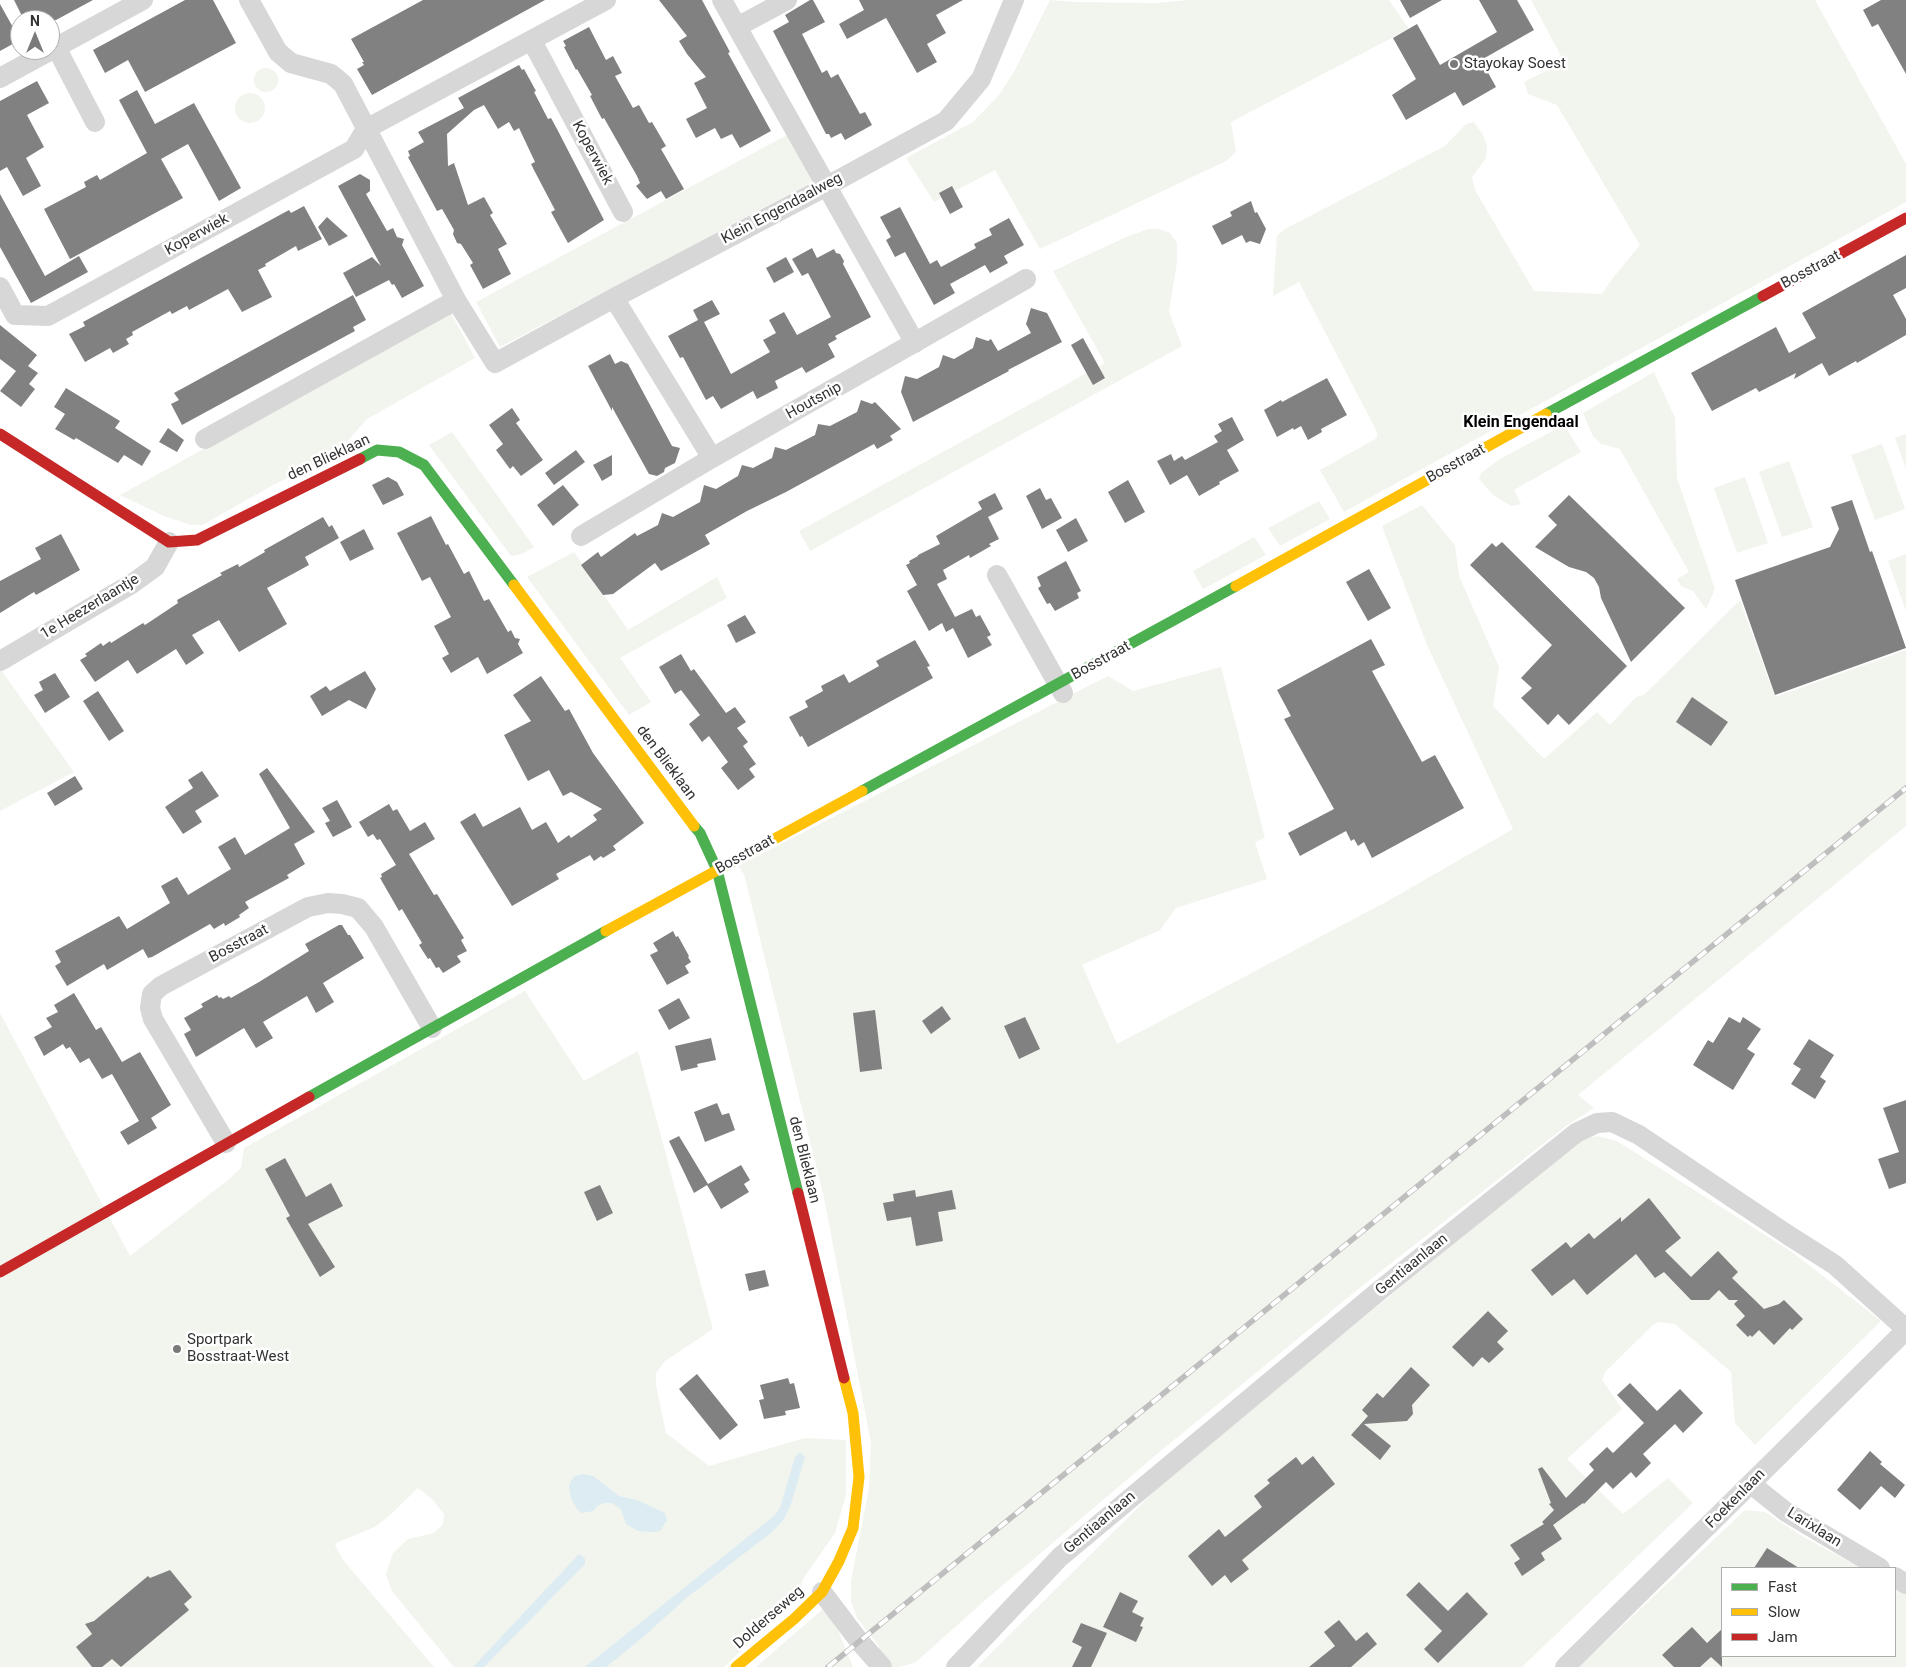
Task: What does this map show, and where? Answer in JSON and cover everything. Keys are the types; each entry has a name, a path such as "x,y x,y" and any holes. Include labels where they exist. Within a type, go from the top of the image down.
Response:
{"street":[{"path":"60,46 143,0"},
{"path":"205,439 456,300 343,84 331,74 290,63 278,52 249,0"},
{"name":"Koperwiek","path":"0,287 15,315 48,316 354,149 366,129 606,0"},
{"path":"722,0 915,343"},
{"path":"737,27 787,0"},
{"name":"Klein Engendaalweg","path":"456,300 494,363 827,186 946,120 981,79 1014,0"},
{"name":"Koperwiek","path":"532,41 623,212"},
{"path":"60,56 95,122"},
{"path":"0,78 34,60"},
{"name":"Bosstraat","path":"0,1272 537,968 717,870 1061,688 1636,364 1906,218"},
{"name":"Houtsnip","path":"580,536 712,458 1026,279"},
{"path":"614,298 712,458"},
{"path":"0,434 169,542"},
{"name":"den Blieklaan","path":"169,542 197,540 377,450 399,452 424,465 700,833 717,870 852,1413 859,1477 852,1528 839,1562 822,1592"},
{"name":"1e Heezerlaantje","path":"0,661 133,583 155,567 169,542"},
{"name":"Bosstraat","path":"997,575 1061,688"},
{"name":"Bosstraat","path":"226,1143 152,1019 150,1008 152,994 161,986 308,906 328,903 342,904 358,908 374,927 432,1028"},
{"name":"Gentiaanlaan","path":"956,1667 1067,1551 1387,1285 1576,1133 1598,1123 1612,1122 1639,1134 1835,1265 1906,1330"},
{"name":"Foekenlaan","path":"1565,1667 1906,1330"},
{"name":"Larixlaan","path":"1751,1484 1786,1512 1878,1567"},
{"path":"822,1592 859,1641 882,1667"},
{"name":"Dolderseweg","path":"736,1667 794,1619 822,1592"}],"shaded area":[{"path":"1050,0 1156,3 1189,0 1389,0 1409,29 1231,122 1236,152 1226,161 1040,249 995,170 934,202 906,158 973,122 999,95 1015,70"},
{"path":"1531,0 1815,0 1906,164 1906,202 1344,512 1320,470 1377,438 1377,432 1299,282 1273,296 1277,236 1285,229 1445,146 1466,124 1474,122 1483,135 1487,146 1486,158 1472,177 1475,190 1534,291 1602,294 1640,245 1557,105 1528,94 1524,82 1554,67 1558,62 1560,54"},
{"path":"266,68 274,72 278,80 274,88 266,92 258,88 254,80 258,72"},
{"path":"250,93 261,97 265,108 261,119 250,123 239,119 235,108 239,97"},
{"path":"787,135 814,181 500,347 476,302"},
{"path":"1148,229 1158,229 1170,233 1177,243 1177,262 1169,312 1182,346 810,551 799,531 1105,363 1053,271"},
{"path":"451,313 475,358 367,419 335,455 275,484 202,525 191,525 164,516 120,495"},
{"path":"1654,372 1675,418 1677,478 1715,589 1706,609 1693,591 1681,586 1677,579 1689,572 1620,449 1601,444 1593,436 1583,413"},
{"path":"1564,425 1581,452 1514,490 1521,504 1511,506 1493,495 1479,479 1481,473 1500,459"},
{"path":"452,432 534,547 522,554 511,556 429,445"},
{"path":"1906,434 1906,469 1895,438"},
{"path":"1882,444 1905,509 1875,520 1851,455"},
{"path":"1789,461 1813,527 1782,537 1759,472"},
{"path":"1745,477 1768,543 1737,553 1714,488"},
{"path":"1319,501 1330,519 1280,546 1268,528"},
{"path":"1422,505 1455,545 1459,576 1499,667 1493,706 1544,759 1597,712 1610,725 1636,697 1644,695 1740,600 1775,697 1906,650 1906,826 1578,1095 1594,1108 1566,1126 1362,1286 1157,1454 982,1603 916,1662 900,1667 890,1667 879,1654 879,1646 857,1618 851,1601 851,1581 869,1488 871,1443 824,1198 744,874 738,866 1108,676 1133,691 1221,667 1265,838 1255,842 1267,879 1176,908 1160,930 1082,965 1117,1044 1386,902 1513,829 1427,645 1382,526"},
{"path":"1254,537 1266,555 1203,589 1193,571"},
{"path":"574,552 628,630 717,577 727,598 620,658 651,702 629,715 527,577"},
{"path":"1906,554 1906,611 1888,561"},
{"path":"0,671 74,772 0,811"},
{"path":"525,991 584,1081 638,1051 713,1329 665,1361 656,1373 656,1385 666,1433 709,1466 805,1438 846,1440 846,1495 835,1533 803,1579 800,1595 724,1667 454,1667 392,1591 386,1574 393,1553 408,1539 434,1533 443,1524 444,1514 432,1499 418,1488 375,1527 338,1542 335,1545 343,1560 434,1667 0,1667 0,1013 130,1256 241,1168 244,1148"},
{"path":"1598,1136 1617,1141 1792,1252 1881,1321 1755,1445 1735,1423 1731,1372 1675,1324 1659,1322 1654,1324 1605,1372 1602,1380 1622,1409 1567,1459 1623,1514 1668,1478 1693,1503 1522,1667 977,1667 1173,1473 1582,1139"},
{"path":"799,1453 805,1457 791,1504 784,1519 772,1532 685,1599 642,1638 606,1667 585,1667 774,1516 780,1508 795,1457"},
{"path":"583,1474 593,1476 619,1496 637,1500 665,1513 667,1520 660,1531 638,1531 626,1524 621,1509 612,1503 604,1503 597,1506 593,1511 582,1513 577,1509 571,1498 569,1487 575,1476"},
{"path":"1745,1510 1765,1512 1802,1536 1859,1567 1721,1567 1721,1657 1896,1657 1896,1587 1906,1592 1906,1667 1579,1667"},
{"path":"579,1554 585,1558 585,1564 484,1667 473,1667"},
{"path":"823,1609 832,1615 853,1667 756,1667"}],"building":[{"path":"14,0 93,0 60,18 60,10 19,10"},
{"path":"185,0 213,0 236,43 145,92 128,60 105,73 93,50"},
{"path":"423,0 545,0 372,95 357,69 364,65 362,62 364,62 351,39"},
{"path":"659,0 702,0 730,52 728,53 771,131 740,148 732,134 721,139 715,128 696,138 686,119 707,108 694,83 706,77 679,41 687,36"},
{"path":"813,0 825,22 802,34 822,73 827,70 831,78 838,74 860,114 865,112 872,125 845,140 841,133 831,138 829,134 826,134 773,31 789,22 785,15"},
{"path":"859,0 963,0 936,15 946,33 927,44 937,62 917,73 886,18 847,39 839,24 864,10"},
{"path":"1400,0 1442,0 1410,18"},
{"path":"1479,0 1517,0 1534,30 1481,60 1496,87 1463,106 1455,92 1406,120 1392,95 1416,79 1393,38 1417,24 1440,65 1497,32"},
{"path":"1881,0 1906,0 1906,74 1878,24 1872,27 1863,10"},
{"path":"0,4 10,22 10,46 0,51"},
{"path":"589,27 606,60 613,56 622,73 615,76 633,108 639,105 649,123 652,122 666,146 661,149 684,189 666,199 661,191 647,199 636,186 640,183 637,176 604,118 602,119 590,96 592,95 564,47 566,46 563,41"},
{"path":"519,65 522,70 524,69 536,91 534,92 548,119 551,118 604,220 568,243 551,212 555,210 531,164 535,162 519,128 514,131 509,122 498,129 484,105 474,110 447,134 448,166 454,163 468,205 484,197 493,213 490,215 507,244 498,249 511,274 483,289 470,265 473,263 461,244 457,243 453,234 454,230 442,209 437,211 408,157 410,156 408,151 424,142 418,132 464,108 458,98"},
{"path":"37,81 49,103 27,115 44,147 26,158 41,186 23,196 7,167 0,171 0,101"},
{"path":"137,90 155,124 194,103 241,188 219,201 188,144 161,159 183,198 70,259 44,209 86,187 84,182 97,175 100,180 147,153 119,100"},
{"path":"360,174 370,180 370,191 366,194 387,231 393,228 397,237 404,239 402,245 424,286 402,298 394,284 392,285 389,280 356,297 343,273 372,257 381,266 338,186"},
{"path":"952,186 963,207 950,214 939,193"},
{"path":"0,194 45,276 79,256 88,272 31,303 0,247"},
{"path":"1251,201 1255,213 1257,212 1266,229 1260,244 1250,241 1246,243 1242,235 1222,245 1212,226 1232,216 1230,212"},
{"path":"304,206 322,239 298,251 296,246 258,270 272,297 242,312 228,289 189,310 187,306 172,314 170,311 132,332 133,335 126,339 129,344 113,353 110,348 85,362 69,334 85,326 83,322 289,210 291,213"},
{"path":"900,207 930,264 937,260 941,267 976,248 974,244 992,235 989,229 1009,218 1024,245 1004,256 1008,263 990,273 985,265 950,284 955,293 934,305 905,252 895,257 886,240 891,237 880,217"},
{"path":"327,217 348,236 329,246 318,227"},
{"path":"812,248 817,258 834,249 836,253 840,254 844,261 843,264 871,317 835,336 837,339 828,344 835,357 806,373 802,367 775,381 778,388 757,399 753,391 721,409 713,396 706,400 683,357 680,358 668,336 698,320 693,310 712,300 720,314 704,322 731,374 770,352 763,340 776,333 769,320 784,312 797,335 831,317 808,273 802,276 792,259"},
{"path":"1906,255 1906,288 1893,295 1906,319 1906,335 1857,363 1856,361 1829,376 1822,363 1794,379 1796,373 1759,392 1756,388 1712,411 1691,373 1776,327 1789,353 1816,338 1802,313"},
{"path":"786,257 794,272 774,283 766,268"},
{"path":"353,295 366,320 353,327 355,331 182,425 171,404 179,400 174,393"},
{"path":"1031,308 1047,313 1062,342 913,422 901,392 905,376 917,379 939,367 943,355 954,359 973,348 976,337 988,341 991,339 998,351 1031,333 1026,324"},
{"path":"0,325 37,355 28,366 38,373 29,384 35,389 21,407 0,391 16,371 0,359"},
{"path":"1083,338 1105,378 1093,385 1071,345"},
{"path":"610,354 615,364 621,361 628,364 672,446 680,448 675,463 665,468 664,472 657,476 649,474 588,366"},
{"path":"1327,378 1347,415 1321,429 1322,432 1308,440 1301,426 1294,430 1293,428 1277,437 1264,410"},
{"path":"66,388 120,421 115,428 151,451 142,466 124,455 118,463 76,438 74,440 55,429 65,414 54,407"},
{"path":"861,400 872,404 875,402 901,429 890,436 893,440 877,449 874,444 747,511 705,535 710,544 661,571 655,563 613,594 603,595 581,565 598,552 601,557 635,533 637,536 658,525 662,513 673,517 700,502 704,485 716,489 738,476 742,465 753,468 772,458 775,447 786,450 815,435 818,424 830,426 857,412"},
{"path":"512,408 520,420 516,423 543,460 521,476 513,466 510,469 496,450 503,444 489,425"},
{"path":"1232,417 1244,440 1227,450 1239,471 1199,496 1187,475 1170,485 1157,461 1171,454 1174,461 1182,456 1185,460 1218,442 1214,436 1222,431 1218,424"},
{"path":"168,428 184,440 177,452 159,442"},
{"path":"576,450 585,462 554,485 545,473"},
{"path":"612,455 612,475 602,481 593,465"},
{"path":"388,477 397,482 404,495 383,505 372,485"},
{"path":"1128,480 1145,512 1125,523 1108,492"},
{"path":"563,485 579,505 553,526 537,505"},
{"path":"1040,488 1046,500 1051,498 1062,518 1042,529 1026,496"},
{"path":"995,493 1003,509 988,517 999,539 970,558 969,555 943,570 947,579 937,584 955,617 972,609 976,617 980,615 991,635 987,637 992,645 968,658 953,628 946,632 942,623 929,631 907,591 917,585 906,565 918,555 940,544 936,536 982,509 978,502"},
{"path":"1569,495 1685,608 1631,662 1601,598 1599,587 1594,578 1586,572 1569,567 1535,547 1557,525 1548,516"},
{"path":"1852,500 1906,648 1775,695 1735,580 1830,547 1839,529 1831,507"},
{"path":"431,516 464,574 469,571 484,601 489,599 508,632 511,630 515,638 520,639 518,644 523,653 487,674 478,657 451,673 442,658 449,654 434,626 451,617 430,577 422,581 397,533"},
{"path":"323,517 329,527 332,525 339,538 305,557 309,565 267,588 287,624 239,652 219,620 192,635 204,653 186,665 176,649 137,674 128,660 95,682 80,660 87,656 85,654 101,643 103,646 110,641 111,643 143,623 145,625 178,603 177,600 222,575 220,573 238,564 239,567 265,552 264,550"},
{"path":"1076,518 1088,541 1068,552 1056,530"},
{"path":"364,529 374,549 350,561 340,542"},
{"path":"61,534 80,570 36,595 34,592 0,613 0,581 41,559 35,548"},
{"path":"1502,542 1627,666 1569,725 1558,714 1548,725 1521,698 1532,688 1521,678 1552,645 1470,565 1492,543 1496,547"},
{"path":"1066,561 1081,591 1077,593 1079,598 1055,611 1050,603 1047,604 1038,588 1041,586 1037,577"},
{"path":"1369,569 1391,608 1368,621 1346,582"},
{"path":"745,615 756,633 736,643 727,625"},
{"path":"1371,639 1385,665 1372,671 1422,762 1435,755 1464,808 1372,858 1364,842 1358,846 1354,839 1351,841 1346,831 1300,856 1288,833 1334,809 1284,719 1291,716 1277,690"},
{"path":"915,640 930,666 927,667 933,678 808,747 789,717 808,707 805,701 823,691 821,686 844,674 849,683 879,666 876,661"},
{"path":"681,654 691,671 694,669 726,713 735,707 746,722 737,728 748,742 743,746 756,764 749,769 755,777 738,790 721,768 728,762 709,736 702,742 689,724 700,715 681,690 675,694 659,667"},
{"path":"365,671 376,689 366,709 349,700 322,716 310,696 326,686 330,691"},
{"path":"55,673 70,697 45,713 34,695 43,690 39,682"},
{"path":"541,676 565,711 569,709 593,753 644,823 613,846 616,850 594,861 590,855 556,874 559,879 512,906 460,822 475,813 483,827 520,807 532,830 546,822 558,843 569,835 571,838 597,820 593,815 602,809 571,792 563,796 549,770 528,781 504,735 531,721 513,695"},
{"path":"98,691 124,731 109,741 83,701"},
{"path":"1692,697 1728,722 1711,746 1676,722"},
{"path":"267,768 315,832 294,844 305,864 287,875 289,878 245,902 249,908 239,915 240,917 225,926 224,923 214,929 210,924 152,957 148,958 143,949 107,970 104,964 67,986 55,966 61,962 55,951 119,916 127,929 170,903 161,886 177,877 188,895 231,869 218,847 235,837 245,855 290,828 259,774"},
{"path":"202,771 219,796 195,811 202,822 183,834 165,807 193,788 188,780"},
{"path":"75,776 83,789 55,806 47,793"},
{"path":"337,800 352,827 333,837 325,823 330,821 322,808"},
{"path":"389,804 393,811 397,809 410,831 425,822 435,839 409,854 434,895 437,894 464,938 461,940 467,951 457,956 461,962 443,973 439,967 436,968 430,958 428,959 419,945 422,943 402,909 399,911 380,878 382,877 381,874 396,865 380,839 377,840 373,834 368,837 359,822"},
{"path":"342,925 348,935 350,935 364,958 323,983 334,1002 316,1013 307,996 263,1022 273,1038 256,1048 244,1028 196,1057 184,1034 191,1030 184,1018 203,1007 201,1004 217,995 223,999 229,996 231,998 259,982 309,951 305,944"},
{"path":"673,931 676,937 678,936 691,962 685,966 689,973 667,985 650,955 658,951 653,943"},
{"path":"74,993 96,1030 101,1027 122,1062 140,1052 171,1105 151,1118 157,1128 128,1145 120,1132 139,1121 112,1074 102,1079 89,1058 80,1063 70,1047 66,1049 63,1044 44,1056 34,1037 52,1027 46,1018 58,1012 54,1005"},
{"path":"679,998 690,1018 669,1030 658,1010"},
{"path":"942,1006 951,1019 931,1034 922,1021"},
{"path":"875,1010 882,1069 860,1072 853,1013"},
{"path":"1025,1017 1040,1049 1019,1059 1004,1026"},
{"path":"1729,1017 1740,1023 1743,1017 1761,1029 1747,1049 1755,1054 1733,1090 1693,1065 1708,1040 1713,1043"},
{"path":"711,1038 716,1060 697,1064 698,1067 681,1071 675,1046"},
{"path":"1809,1039 1834,1055 1820,1077 1826,1081 1815,1099 1791,1084 1801,1069 1793,1064"},
{"path":"1906,1100 1906,1183 1889,1189 1878,1159 1899,1152 1883,1108"},
{"path":"717,1103 722,1115 729,1113 735,1130 705,1142 694,1112"},
{"path":"679,1136 708,1184 741,1165 750,1180 744,1184 749,1192 721,1209 707,1185 694,1193 669,1141"},
{"path":"285,1158 306,1197 331,1183 343,1206 308,1224 335,1267 320,1277 286,1218 290,1216 265,1169"},
{"path":"600,1185 613,1213 597,1221 584,1192"},
{"path":"915,1190 916,1197 952,1190 956,1209 938,1212 943,1241 916,1246 911,1217 887,1221 883,1203 894,1201 893,1194"},
{"path":"1649,1198 1681,1238 1665,1251 1691,1277 1718,1251 1738,1272 1732,1278 1764,1309 1779,1304 1784,1300 1803,1319 1792,1330 1790,1328 1774,1345 1759,1330 1752,1337 1750,1335 1748,1337 1736,1325 1745,1316 1734,1304 1738,1300 1729,1300 1719,1290 1709,1300 1691,1300 1664,1272 1655,1278 1636,1254 1587,1295 1574,1279 1552,1296 1531,1270 1566,1242 1571,1248 1589,1233 1594,1239 1621,1217 1621,1222"},
{"path":"765,1270 769,1286 749,1291 745,1274"},
{"path":"1488,1311 1508,1331 1497,1342 1504,1349 1489,1363 1482,1357 1473,1367 1452,1347"},
{"path":"1411,1367 1430,1385 1412,1405 1413,1414 1407,1421 1364,1424 1391,1446 1380,1460 1351,1435 1368,1416 1362,1410 1377,1393 1383,1398"},
{"path":"697,1374 738,1425 720,1440 679,1389"},
{"path":"788,1378 790,1384 794,1383 800,1408 785,1411 786,1415 764,1419 759,1400 764,1399 760,1385"},
{"path":"1630,1383 1657,1411 1680,1389 1703,1413 1683,1433 1675,1424 1643,1454 1651,1463 1636,1478 1631,1472 1613,1489 1606,1482 1584,1504 1553,1525 1562,1539 1541,1553 1545,1560 1522,1576 1514,1563 1520,1559 1510,1545 1544,1524 1542,1522 1554,1510 1549,1504 1551,1503 1538,1469 1542,1467 1566,1498 1594,1470 1589,1464 1607,1447 1613,1453 1644,1423 1617,1395"},
{"path":"1870,1451 1882,1462 1880,1464 1905,1485 1895,1498 1881,1486 1860,1510 1837,1490"},
{"path":"1313,1456 1335,1484 1242,1560 1249,1569 1231,1583 1225,1575 1212,1586 1188,1556 1219,1529 1225,1537 1262,1507 1254,1496 1270,1483 1267,1480 1296,1457 1302,1465"},
{"path":"1767,1548 1797,1567 1755,1567"},
{"path":"170,1570 192,1597 184,1604 189,1610 121,1667 112,1659 102,1667 92,1667 76,1647 92,1634 85,1624 94,1621 148,1576 150,1578"},
{"path":"1419,1582 1448,1611 1467,1592 1488,1614 1438,1663 1424,1649 1442,1631 1406,1595"},
{"path":"1120,1592 1138,1601 1132,1612 1144,1618 1140,1626 1143,1627 1136,1642 1103,1627"},
{"path":"1339,1620 1356,1641 1367,1632 1377,1644 1351,1667 1309,1667 1335,1646 1324,1632"},
{"path":"1081,1623 1107,1633 1091,1667 1072,1667 1082,1647 1072,1642"},
{"path":"1692,1627 1707,1643 1721,1630 1722,1667 1711,1657 1700,1667 1674,1667 1662,1655"}],"railway":[{"path":"828,1667 1906,788"}],"traffic: fast":[{"path":"1546,414 1763,296"},
{"path":"360,459 377,450 399,452 424,465 514,585"},
{"path":"862,791 1236,586"},
{"path":"694,826 700,833 717,870 798,1193"},
{"path":"309,1097 606,931"}],"traffic: slow":[{"path":"1236,586 1546,414"},
{"path":"514,585 694,826"},
{"path":"606,931 862,791"},
{"path":"736,1667 794,1619 822,1592 839,1561 853,1528 859,1477 853,1413 844,1378"}],"traffic: jam":[{"path":"1763,296 1906,218"},
{"path":"0,434 169,542 197,540 360,459"},
{"path":"0,1272 309,1097"},
{"path":"798,1193 844,1378"}],"place":[{"name":"Stayokay Soest","path":"1454,64"},
{"name":"Sportpark Bosstraat-West","path":"177,1349"}],"district":[{"name":"Klein Engendaal","path":"1521,423"}]}
